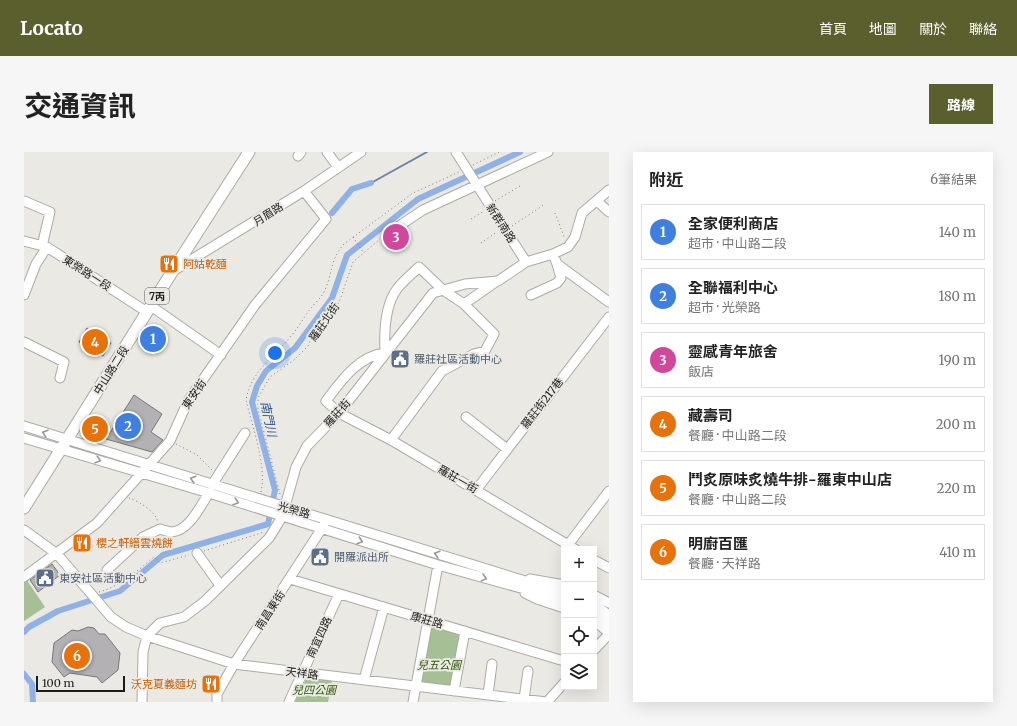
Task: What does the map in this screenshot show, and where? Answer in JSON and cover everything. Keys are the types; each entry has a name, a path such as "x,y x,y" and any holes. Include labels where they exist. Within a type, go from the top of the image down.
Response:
{"main road":[{"name":"中山路二段","path":"24,508 249,152"}],"street":[{"path":"327,152 338,167"},
{"name":"月眉路","path":"172,272 304,192 361,152"},
{"name":"新群南路","path":"456,152 526,262"},
{"path":"387,234 423,210 476,183 548,152"},
{"path":"568,247 575,237 582,213 609,190"},
{"name":"東安街","path":"24,577 97,523 170,441 188,401 256,305 326,219 304,192"},
{"path":"24,201 50,212 45,246 24,295"},
{"path":"597,201 609,212"},
{"name":"東榮路一段","path":"24,241 45,246 221,355"},
{"name":"羅莊街","path":"147,636 160,623 184,617 269,538 283,512 296,467 307,446 338,413 433,293 465,284 498,280 526,262 553,254 568,247"},
{"path":"531,295 557,282 561,278 553,254"},
{"path":"557,264 609,302"},
{"path":"338,413 326,401 351,369 377,354 385,353 385,338 391,300 397,289 419,267 443,290 464,304 494,334 485,351 474,354 442,371 391,440"},
{"path":"464,304 498,280"},
{"name":"羅莊街217巷","path":"476,490 609,317"},
{"path":"24,342 64,362 60,378"},
{"name":"羅莊一街","path":"338,413 391,440 570,546"},
{"path":"466,417 507,449"},
{"name":"光榮路","path":"24,426 64,444 142,474 260,500 322,529 438,566 561,592"},
{"path":"107,570 143,537 160,529 172,532 182,528 188,523 211,489 245,432"},
{"name":"光榮路","path":"24,438 64,444 148,465 211,489 283,512 326,520 561,599"},
{"path":"573,546 609,491"},
{"name":"南昌東街","path":"217,702 217,694 234,664 322,529 326,520"},
{"path":"24,530 57,554 91,595"},
{"path":"197,553 220,585"},
{"path":"597,562 609,568"},
{"path":"413,702 438,566"},
{"name":"康莊路","path":"290,579 561,660"},
{"path":"513,582 540,580 561,584"},
{"path":"513,582 537,599 561,607"},
{"name":"南宜四路","path":"289,702 338,594"},
{"name":"天祥路","path":"91,595 111,617 126,627 147,636 234,664 546,702"},
{"path":"597,597 609,603"},
{"path":"597,606 609,615"},
{"path":"364,680 384,607"},
{"path":"597,615 609,625"},
{"path":"597,623 609,634 597,647"},
{"path":"454,691 465,631"},
{"path":"142,702 143,652 147,636"},
{"path":"488,695 492,664"},
{"path":"524,699 528,671"},
{"path":"546,702 561,686"}],"path":[{"path":"260,500 263,483 246,400 247,392 263,364 292,336 301,320 324,292 335,254 354,237 413,193 467,170 499,152"},
{"path":"471,219 520,186"},
{"path":"481,243 545,204"},
{"path":"555,213 568,247"},
{"name":"羅莊北街","path":"283,512 258,409 258,398 270,377 299,355 335,309 340,300 353,262 387,234"},
{"path":"354,237 364,253"},
{"path":"170,441 197,455 217,477"},
{"path":"121,497 131,498 146,507 157,518 160,529"},
{"path":"91,595 110,589 128,579 154,557 160,563 197,553 257,533 273,531"}],"green space":[{"path":"26,579 45,607 24,621 24,581"},
{"name":"兒五公園","path":"431,625 461,632 451,688 419,684"},
{"name":"兒四公園","path":"307,677 332,681 328,702 295,702"}],"building":[{"path":"87,328 111,343 103,356 79,342"},
{"name":"羅莊社區活動中心","path":"398,350 407,358 399,368 393,363 396,360 392,357"},
{"path":"134,395 162,414 151,432 163,440 152,452 106,439"},
{"name":"東安社區活動中心","path":"52,564 60,575 38,592 30,580"},
{"path":"88,627 94,628 99,634 105,634 120,653 118,670 102,683 97,677 70,673 64,677 52,662 54,643 72,630 78,631"}],"waterway":[{"path":"371,183 427,152"},
{"name":"南門川","path":"24,632 29,627 58,611 120,591 163,555 268,524 275,490 252,402 257,386 266,371 295,348 332,298 347,255 418,199 520,152"},
{"path":"332,213 352,189 371,183"},
{"name":"南門川","path":"24,674 32,684 33,702"}],"place":[{"name":"靈感青年旅舍","path":"396,237"},
{"name":"阿姑乾麵","path":"169,264"},
{"name":"全家便利商店","path":"153,339"},
{"name":"藏壽司","path":"95,342"},
{"name":"羅莊社區活動中心","path":"400,359"},
{"name":"全聯福利中心","path":"128,426"},
{"name":"鬥炙原味炙燒牛排-羅東中山店","path":"95,429"},
{"name":"櫻之軒縉雲燒餅","path":"82,543"},
{"name":"開羅派出所","path":"320,557"},
{"name":"東安社區活動中心","path":"45,578"},
{"name":"明廚百匯","path":"77,656"},
{"name":"沃克夏義麵坊","path":"211,684"}]}
